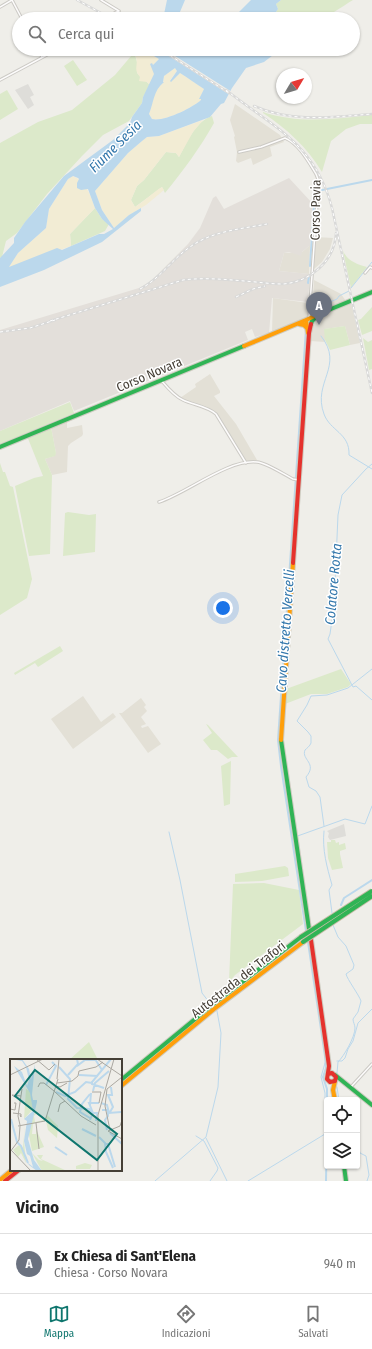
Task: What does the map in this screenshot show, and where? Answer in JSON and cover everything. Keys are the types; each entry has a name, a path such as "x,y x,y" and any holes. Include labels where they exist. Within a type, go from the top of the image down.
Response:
{"main road":[{"name":"Corso Novara","path":"0,447 319,314 371,294"},
{"path":"309,329 314,318 319,314"},
{"path":"308,319 309,329 281,744 309,929"},
{"path":"297,324 304,325 309,329"},
{"name":"Autostrada dei Trafori","path":"122,1079 211,1006 372,891"},
{"name":"Autostrada dei Trafori","path":"122,1085 214,1009 302,940 372,896"},
{"path":"311,940 329,1066 327,1079 333,1090 334,1097"},
{"path":"329,1066 334,1074 372,1105"},
{"path":"328,1074 334,1074"},
{"path":"333,1090 335,1081 334,1074"},
{"path":"328,1082 332,1083 335,1081 343,1081"},
{"path":"344,1169 346,1181"},
{"path":"0,1180 11,1171"},
{"path":"5,1181 18,1171"}],"street":[{"path":"0,7 12,0 18,12"},
{"path":"101,0 119,11 117,12"},
{"path":"0,80 42,57"},
{"name":"Corso Pavia","path":"239,152 287,138 298,148 318,179 308,319"},
{"path":"365,273 370,267 372,268"},
{"path":"161,380 182,400 216,414 246,463"},
{"path":"159,502 203,480 246,463 262,463 293,479 298,480"},
{"path":"350,1088 372,1064"}],"shaded area":[{"path":"28,84 34,95 30,97 34,105 28,109 15,90"},
{"path":"235,104 280,135 284,142 270,147 272,156 253,165 251,158 238,163 236,161 237,152 235,136 230,120"},
{"path":"289,178 313,204 310,246 302,252 301,256 289,252 284,253 279,271 310,274 308,302 272,298 269,333 255,337 252,329 245,332 248,340 74,411 70,401 0,431 0,330 139,288 151,281 188,244 200,228 213,198 216,196 224,209"},
{"path":"316,237 333,238 330,249 322,262 314,269"},
{"path":"309,246 309,274 279,271 284,253 302,252"},
{"path":"314,280 341,294 346,301 312,315"},
{"path":"273,298 308,303 308,317 272,332"},
{"path":"351,302 360,343 350,345 345,326 325,329 325,342 310,341 311,328 315,319"},
{"path":"210,374 220,391 220,393 214,396 236,424 257,460 247,462 220,418 213,411 180,398 196,387 195,384"},
{"path":"67,421 67,428 82,425 83,434 68,446 67,472 52,475 45,459 54,456 56,453 51,427"},
{"path":"83,696 101,722 113,713 116,717 73,749 51,719"},
{"path":"141,698 146,705 144,707 147,711 141,717 146,724 141,726 142,728 148,726 161,744 148,753 119,713 122,713"},
{"path":"344,824 346,836 330,840 328,837 329,833 327,831"}],"green space":[{"path":"281,0 353,0 334,12 276,12 278,9 276,4"},
{"path":"131,56 135,56 137,73 150,85 143,97 142,103 129,121 103,135 47,194 17,233 6,241 2,257 0,258 0,143 38,122 72,110 115,75"},
{"path":"73,60 87,80 77,86 64,66"},
{"path":"7,90 18,109 0,120 0,94"},
{"path":"263,112 289,118 317,120 372,115 372,124 360,124 346,129 331,141 322,172 310,154 296,139"},
{"path":"212,116 214,123 209,132 165,193 162,187 135,207 131,200 137,186 144,180 166,152 176,153 179,157 188,139 196,128"},
{"path":"95,208 102,219 109,224 105,231 71,246 70,234"},
{"path":"343,251 353,262 367,267 351,288"},
{"path":"372,307 372,331 362,335 358,320 361,319"},
{"path":"345,326 350,345 330,350 325,340 324,329"},
{"path":"363,338 368,342 372,340 372,369 369,370"},
{"path":"70,402 74,413 0,444 0,431"},
{"path":"51,427 56,453 55,456 45,459 52,475 50,554 29,556 15,486 43,476 27,436"},
{"path":"0,463 10,486 13,487 32,579 27,598 0,615"},
{"path":"68,512 89,515 96,514 95,552 63,556 65,513"},
{"path":"60,646 63,651 38,667 35,663 15,675 14,673"},
{"path":"341,669 351,684 348,687 327,694 311,694 285,704 286,689"},
{"path":"206,724 238,757 228,759 217,750 211,750 203,740 212,733"},
{"path":"231,761 230,804 224,806 221,766"},
{"path":"331,840 335,840 336,843 339,842 339,845 345,843 346,849 340,851 343,868 332,870 328,858 327,842 331,842"},
{"path":"285,866 288,868 289,876 262,881 235,882 235,874"},
{"path":"264,883 299,890 303,924 235,975 229,982 233,884"},
{"path":"89,1042 98,1059 70,1059"}],"sand":[{"path":"135,56 154,56 159,59 153,65 154,74 150,85 147,82 139,81 140,77 136,68"},
{"path":"175,68 177,71 170,80 180,73 204,89 201,100 178,114 152,119 149,114 155,93 159,86 163,83 164,76"},
{"path":"203,120 193,132 179,157 176,153 166,152 144,180 137,186 131,200 135,207 155,191 162,187 164,190 146,205 129,215 114,228 102,210 95,191 128,153 147,137 159,136"},
{"path":"72,176 81,181 84,185 90,194 95,208 70,234 71,246 8,268 18,253 46,228 49,209 68,179"}],"water":[{"path":"167,0 185,0 180,12 164,12"},
{"path":"251,0 281,0 276,4 278,9 276,12 239,12"},
{"name":"Fiume Sesia","path":"154,56 272,56 264,62 246,68 232,88 224,103 221,104 210,117 159,136 147,137 128,153 95,191 102,210 114,228 129,215 141,208 141,211 102,242 44,270 0,287 0,258 14,243 14,238 25,222 64,176 113,140 130,123 132,117 142,103 143,97 154,74 150,64 152,63 153,65 159,59","holes":["175,68 177,71 170,81 171,82 180,73 204,89 199,99 201,100 178,114 152,119 149,114 156,93 160,85 164,82 164,76","73,176 78,178 77,188 81,190 88,189 95,208 102,219 113,229 62,250 57,248 9,267 18,253 46,228 49,209 68,179"]}],"pier":[{"path":"169,56 175,56 232,92 230,95"}],"waterway":[{"name":"Cavo distretto Vercelli","path":"310,266 315,190 322,190 372,180"},
{"path":"351,288 372,262"},
{"name":"Cavo distretto Vercelli","path":"308,283 309,276"},
{"path":"322,311 325,304 337,299 339,296 349,291"},
{"name":"Cavo distretto Vercelli","path":"306,329 278,740 306,931"},
{"path":"321,336 328,347 330,356 322,393 321,403 324,414 327,420 343,437 346,442 349,455 372,469"},
{"name":"Colatore Rotta","path":"372,464 342,495 338,515 334,606 328,639 353,687 356,686 372,700"},
{"path":"324,826 320,797 316,791 309,787 306,777 309,772 310,765 304,753 311,743 311,736 297,721 311,696 327,695 348,688 372,669"},
{"name":"Colatore Rotta","path":"292,838 345,819 365,824 372,806"},
{"path":"324,831 324,852 332,885 329,890 332,913"},
{"path":"169,832 202,993 209,1002"},
{"path":"341,905 344,898 372,880"},
{"path":"333,925 338,937 346,946 354,965 353,969 346,974 361,1001 358,1012 353,1019 355,1032 346,1051 338,1062 337,1073"},
{"name":"Cavo distretto Vercelli","path":"308,942 325,1056 326,1068 323,1077 327,1089 327,1097"},
{"path":"337,1061 342,1061 345,1058 353,1041 358,1023 372,1009"},
{"path":"155,1181 206,1137 218,1087 221,1033 217,1011"},
{"path":"248,1181 325,1134 325,1093 321,1077 325,1063"},
{"path":"337,1087 339,1097"},
{"name":"Cavo distretto Vercelli","path":"326,1181 327,1133"},
{"path":"196,1136 204,1141 218,1168 210,1181"},
{"path":"206,1138 227,1181"},
{"path":"360,1153 366,1156 369,1175 367,1181"}],"railway":[{"path":"77,0 99,12"},
{"path":"171,56 229,93"},
{"path":"226,90 291,139 304,152 315,167 325,186 332,208 372,393"},
{"path":"254,106 283,115 297,117 312,118 372,114"},
{"path":"140,289 154,280 190,247 208,237 227,231 267,224"},
{"path":"50,321 183,280 219,279 283,284 303,279 326,261 335,243 336,233"},
{"path":"236,297 253,289 265,286"},
{"path":"0,332 30,328 55,320"}],"traffic: fast":[{"path":"311,324 319,314 372,292"},
{"path":"0,447 244,346"},
{"path":"281,740 309,929"},
{"path":"301,937 372,891"},
{"path":"303,942 372,896"},
{"path":"122,1079 211,1006 301,937"},
{"path":"335,1075 372,1105"},
{"path":"344,1169 346,1181"}],"traffic: slow":[{"path":"308,333 306,320 317,315"},
{"path":"244,346 306,320"},
{"path":"299,324 304,325 308,329"},
{"path":"281,740 293,563"},
{"path":"122,1085 214,1009 303,942"},
{"path":"334,1097 333,1090 335,1081"},
{"path":"0,1180 11,1171"}],"traffic: jam":[{"path":"293,563 309,333 311,324"},
{"path":"311,940 329,1066 327,1079 330,1082 335,1081 336,1077 332,1073 328,1074"},
{"path":"5,1181 18,1171"}],"place":[{"name":"Ex Chiesa di Sant'Elena","path":"319,325"}]}
